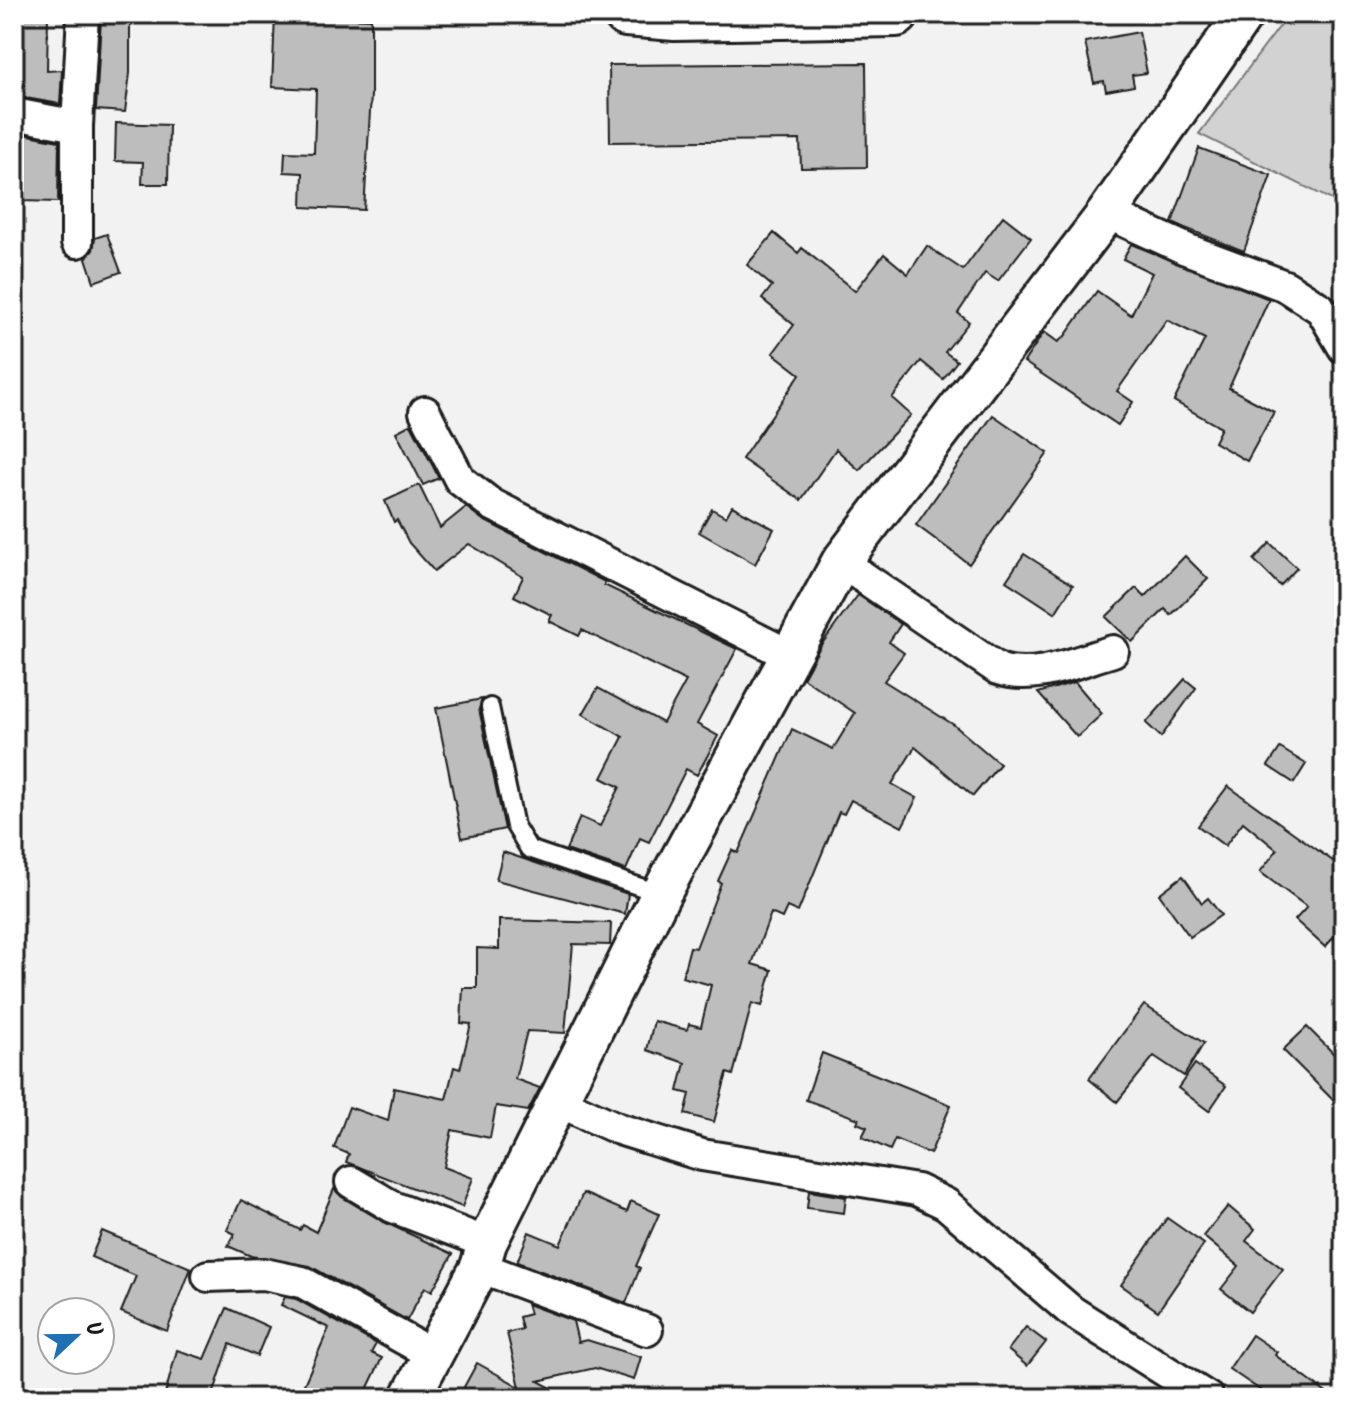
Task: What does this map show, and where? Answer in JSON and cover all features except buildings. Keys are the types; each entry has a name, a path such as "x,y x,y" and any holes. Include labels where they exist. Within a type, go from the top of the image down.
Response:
{"highway":[{"path":"626,14 675,18 896,14"}],"street":[{"path":"77,242 77,126 83,14"},
{"path":"417,1396 433,1355 661,894 841,562 1107,213 1244,14"},
{"path":"14,114 77,126"},
{"path":"1107,213 1186,249 1285,286 1321,309 1344,348"},
{"path":"425,412 460,480 491,504 789,655"},
{"path":"841,562 998,669 1011,674 1054,669 1113,651"},
{"path":"560,1102 619,1129 702,1155 752,1165 850,1176 917,1190 946,1204 1071,1311 1208,1398"},
{"path":"351,1182 483,1255 647,1330"},
{"path":"208,1276 264,1274 302,1282 433,1355"}],"lane":[{"path":"490,707 515,826 529,849 661,894"}],"shaded area":[{"path":"1289,14 1344,14 1344,206 1199,134"}]}
